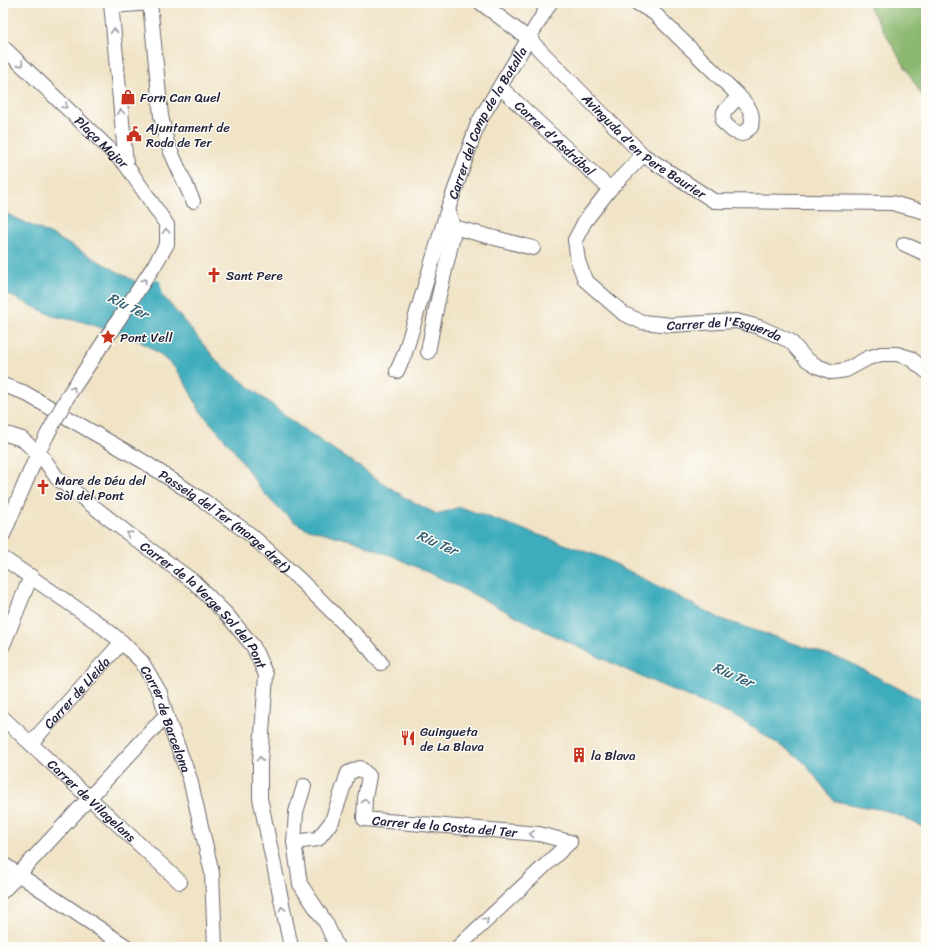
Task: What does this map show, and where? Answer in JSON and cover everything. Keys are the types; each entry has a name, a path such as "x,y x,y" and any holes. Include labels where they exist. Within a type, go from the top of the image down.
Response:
{"street":[{"path":"111,4 151,3 162,116 167,143 193,201"},
{"name":"Avinguda d'en Pere Baurier","path":"481,3 529,39 644,155 714,201 892,203 926,212"},
{"name":"Carrer del Camp de la Batalla","path":"397,370 405,353 448,208 478,123 550,3"},
{"path":"637,3 654,13 739,96"},
{"name":"Plaça Major","path":"111,4 126,165"},
{"name":"Plaça Major","path":"4,49 126,165"},
{"name":"Carrer d'Asdrúbal","path":"500,87 610,189"},
{"name":"Carrer de l'Esquerda","path":"644,155 610,189 585,221 576,240 578,261 585,280 624,314 642,322 671,326 736,321 742,322 759,327 790,341 806,359 817,366 832,372 846,370 868,358 881,354 897,354 910,358 926,371"},
{"path":"3,535 38,453 68,396 167,244 167,225 126,165"},
{"name":"Carrer del Camp de la Batalla","path":"428,352 437,304 454,232 448,208"},
{"path":"453,227 534,248"},
{"path":"904,244 926,254"},
{"name":"Passeig del Ter (marge dret)","path":"3,385 23,392 146,463 204,501 251,535 301,581 358,637 381,663"},
{"name":"Carrer de la Verge Sol del Pont","path":"3,433 22,439 44,459 57,478 130,535 194,582 227,615 253,646 266,675 260,762 260,798 291,947"},
{"name":"Carrer de Barcelona","path":"3,558 31,576 122,642 142,662 160,693 166,715 190,779 212,873 215,947"},
{"path":"3,645 31,576"},
{"name":"Carrer de Lleida","path":"30,743 122,642"},
{"path":"3,891 166,715"},
{"name":"Carrer de Vilagelans","path":"3,718 180,882"},
{"name":"Carrer de la Costa del Ter","path":"294,842 318,839 332,821 348,773 360,768 369,776 365,798 364,819 539,834 570,842 458,947"},
{"path":"304,786 296,812 294,842 300,884 326,923 336,947"},
{"path":"3,864 127,947"}],"green space":[{"path":"867,3 926,3 926,102"}],"water":[{"name":"Riu Ter","path":"3,212 56,237 165,298 218,362 299,426 404,497 437,514 460,507 604,558 721,619 847,661 913,696 926,700 926,828 888,811 834,801 804,762 741,719 637,675 553,635 449,582 390,555 354,541 305,528 293,521 262,491 233,449 200,411 184,381 175,368 158,353 138,340 83,322 53,316 3,292"}],"waterway":[{"name":"Riu Ter","path":"155,285 157,308"}],"place":[{"name":"Forn Can Quel","path":"128,97"},
{"name":"Ajuntament de Roda de Ter","path":"134,134"},
{"name":"Sant Pere","path":"214,275"},
{"name":"Pont Vell","path":"108,337"},
{"name":"Mare de Déu del Sòl del Pont","path":"43,487"},
{"name":"Guingueta de La Blava","path":"408,738"},
{"name":"la Blava","path":"579,755"}]}
